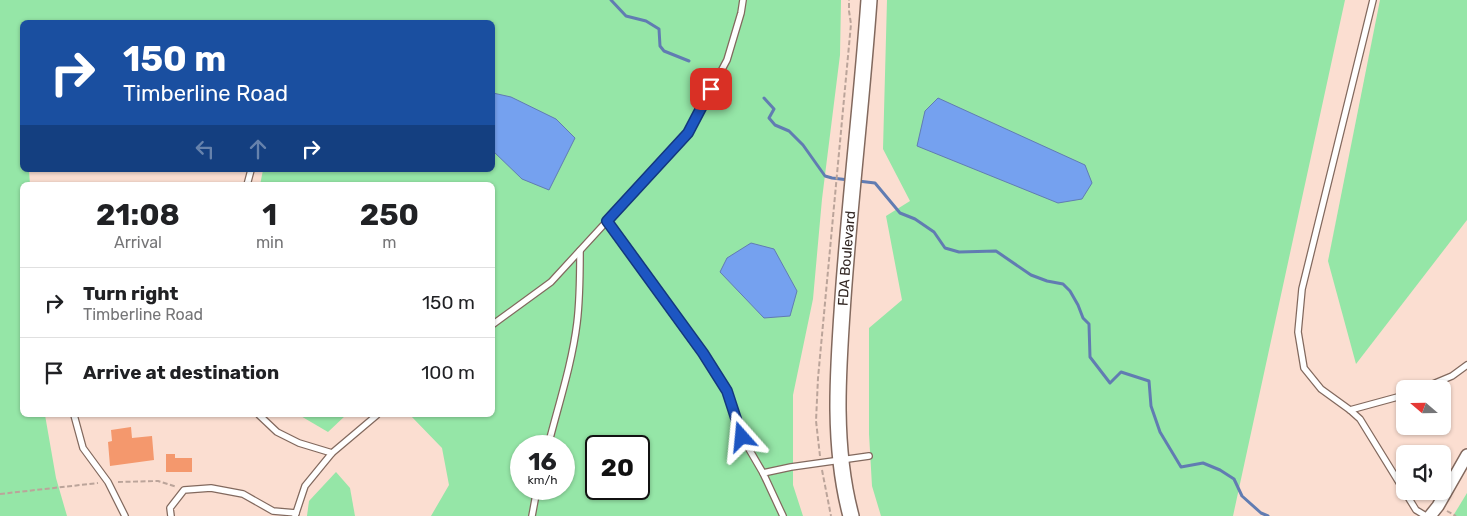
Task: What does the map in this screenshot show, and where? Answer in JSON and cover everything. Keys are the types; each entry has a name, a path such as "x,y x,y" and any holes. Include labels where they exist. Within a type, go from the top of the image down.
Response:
{"street":[{"name":"FDA Boulevard","path":"851,516 841,460 838,424 838,357 846,247 869,0"},
{"path":"1430,516 1438,506 1467,455"}],"lane":[{"path":"495,323 551,282 688,133 727,60 743,0"},
{"path":"1373,0 1302,289 1298,332 1304,368 1321,389 1360,419 1416,510 1426,516"},
{"path":"607,221 703,353 727,391 742,437 763,473 783,516"},
{"path":"551,435 577,324 580,251"},
{"path":"1442,380 1452,376 1467,365"},
{"path":"1350,410 1396,397"},
{"path":"75,417 83,448 108,482 125,516"},
{"path":"260,417 277,432 332,453"},
{"path":"171,516 170,508 184,490 211,488 243,494 272,514 296,514 305,486 332,453 375,417"},
{"path":"763,473 869,456"},
{"path":"532,516 536,500"}],"path":[{"path":"831,516 827,501 816,422 818,378 851,24 849,0"},
{"path":"0,494 108,482 158,481 184,490"}],"green space":[{"path":"0,0 841,0 840,55 822,199 813,299 793,395 793,485 803,516 431,516 449,485 442,448 412,417 495,417 495,182 261,182 263,172 495,172 495,20 20,20 20,172 29,172 30,182 20,182 20,417 45,417 56,478 67,516 0,516"},
{"path":"887,0 1345,0 1233,516 881,516 872,486 869,434 869,328 902,300 886,216 910,201 883,149"},
{"path":"1380,0 1467,0 1467,220 1356,364 1328,261"},
{"path":"302,417 344,417 328,432"},
{"path":"336,472 350,488 355,516 307,516 309,501"},
{"path":"1467,493 1467,516 1453,516"}],"water":[{"path":"495,93 511,97 556,119 575,138 549,190 522,179 495,153"},
{"path":"938,98 1085,165 1092,183 1082,199 1058,203 917,146 925,111"},
{"path":"751,243 774,249 797,291 790,316 764,318 720,272 727,258"}],"building":[{"path":"131,427 132,438 152,436 154,460 110,466 108,442 112,441 111,430"},
{"path":"166,454 175,454 175,458 192,458 192,472 166,472"}],"waterway":[{"path":"611,0 626,16 646,21 659,29 660,46 664,51 689,61"},
{"path":"764,98 774,109 769,118 775,125 789,131 803,145 825,176 849,180"},
{"path":"858,181 875,183 900,213 915,219 934,232 945,248 959,252 996,251 1031,275 1063,284 1070,291 1083,318 1089,324 1090,357 1110,383 1121,372 1149,381 1151,406 1160,432 1181,467 1203,463 1220,470 1234,479 1242,496 1261,513 1268,516"}],"route":[{"path":"711,89 688,133 607,221 671,307 727,391 742,437"}]}
